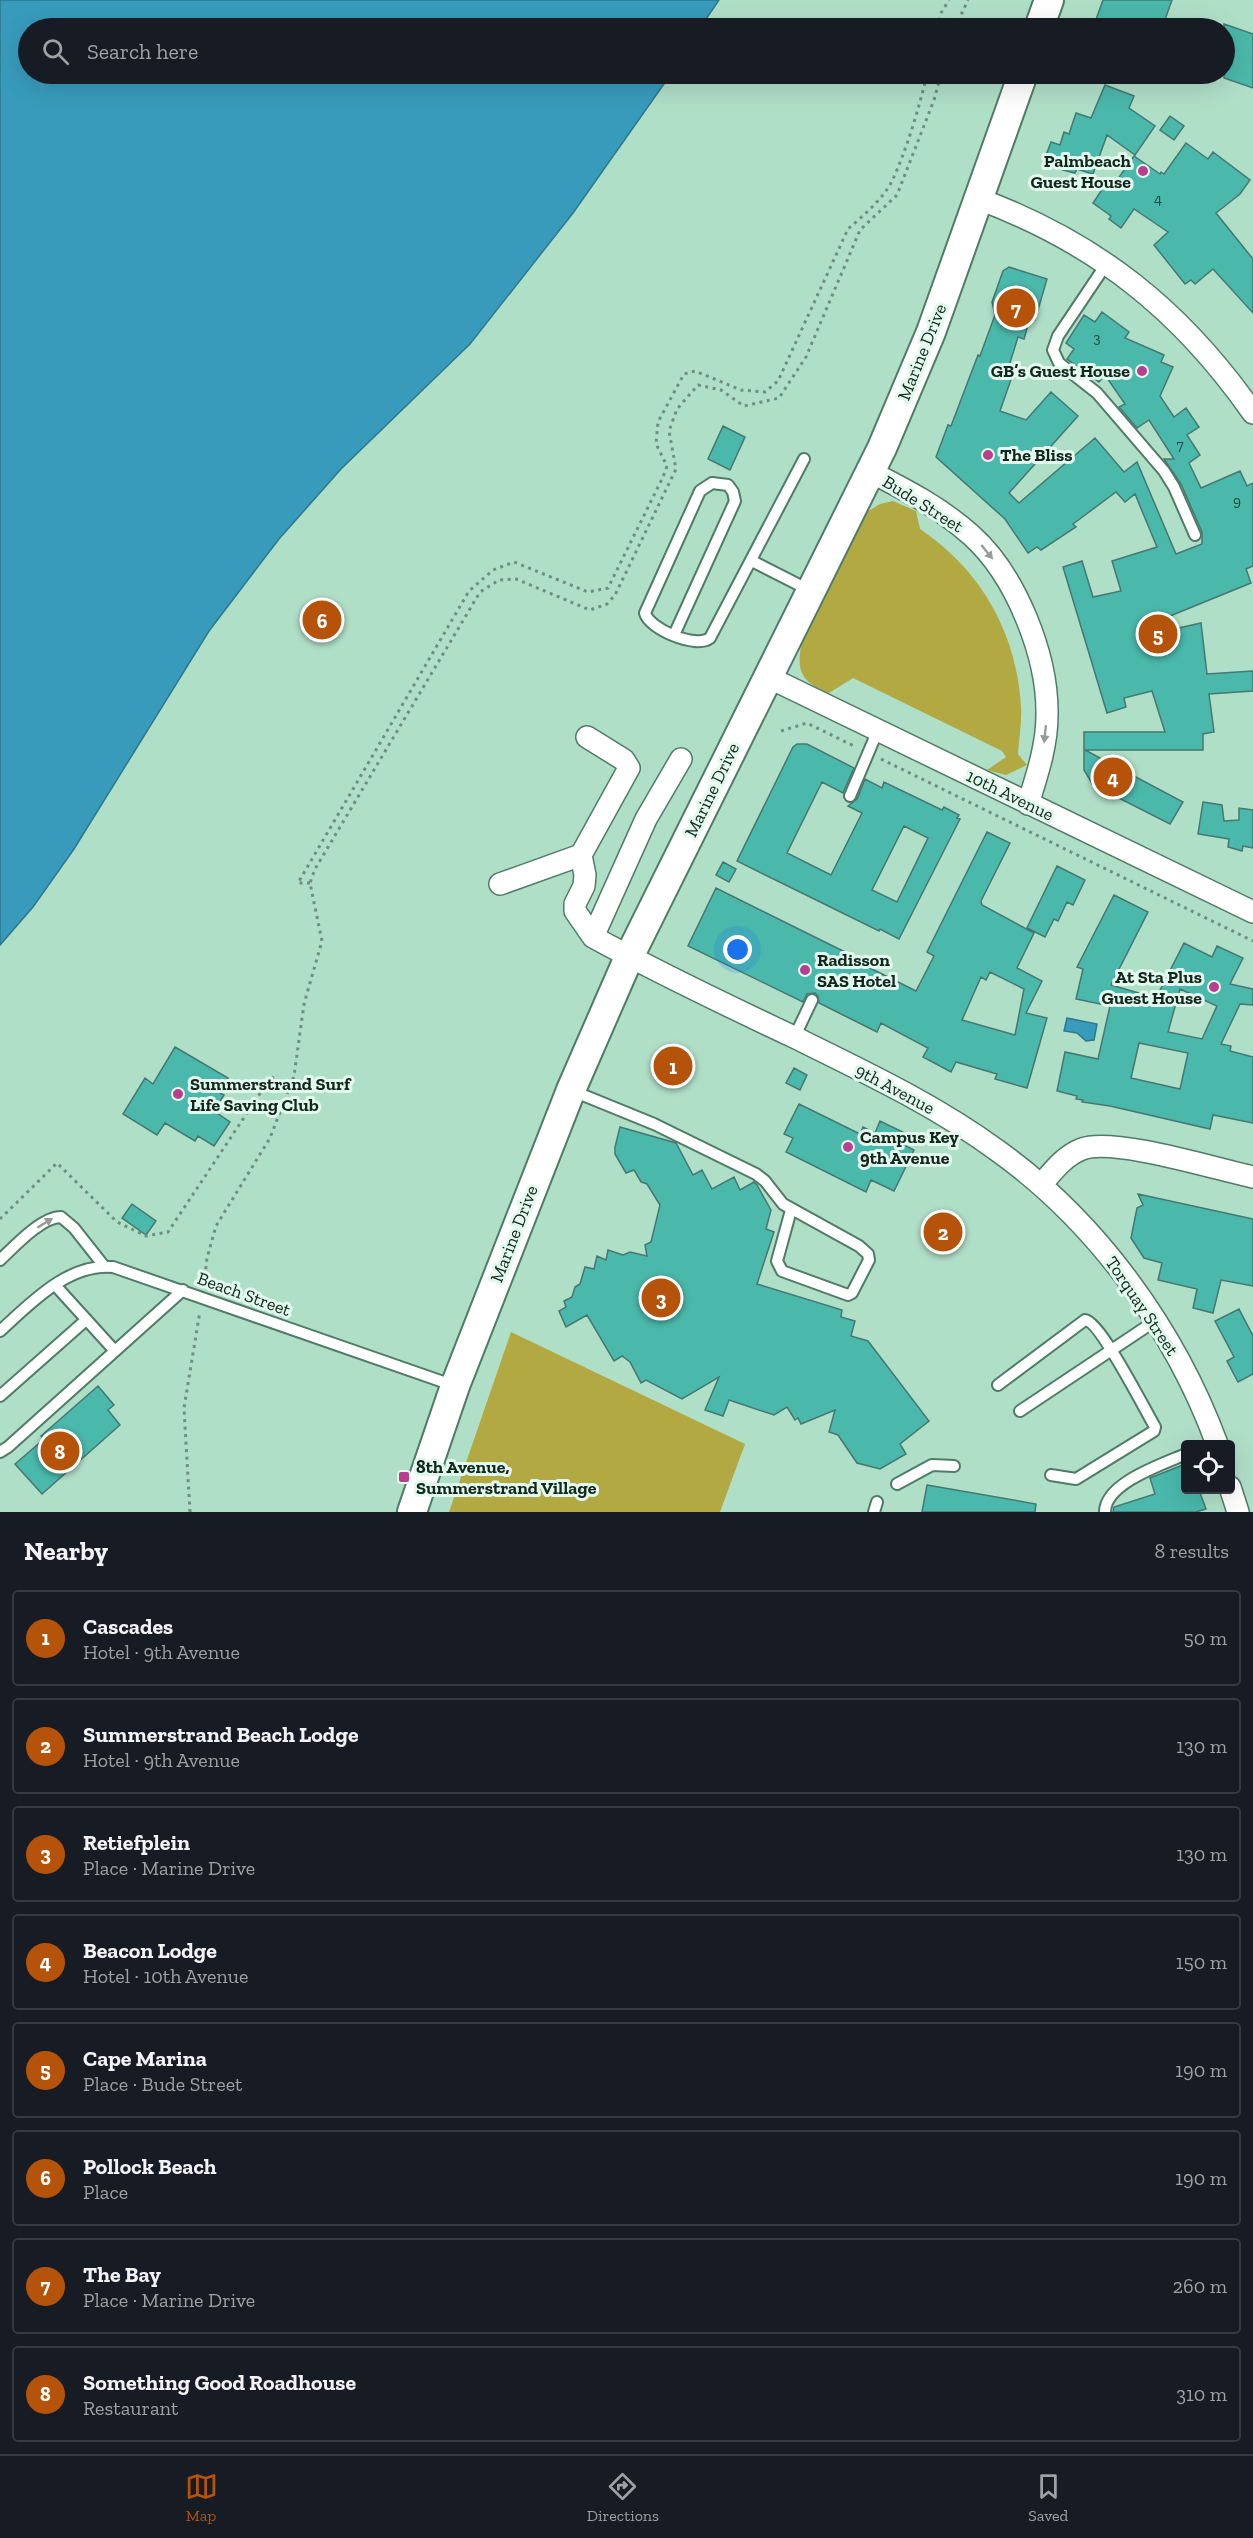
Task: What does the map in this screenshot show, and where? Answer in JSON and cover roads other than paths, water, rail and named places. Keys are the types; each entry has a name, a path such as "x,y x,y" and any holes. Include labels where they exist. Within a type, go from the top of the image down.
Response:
{"main road":[{"path":"1043,18 1049,0"},
{"name":"Marine Drive","path":"412,1512 455,1386 571,1090 629,957 871,472 923,352 1019,84"}],"street":[{"path":"979,199 1039,224 1107,263 1175,318 1220,369 1253,413"},
{"name":"Bude Street","path":"871,472 936,508 971,534 990,555 1037,649 1046,702 1044,745 1028,804"},
{"name":"10th Avenue","path":"768,677 878,730 900,734 1028,804 1253,912"},
{"path":"587,737 624,760 629,768 581,855 585,875 575,911 593,937"},
{"path":"593,937 646,819 681,759"},
{"path":"500,884 581,855"},
{"name":"9th Avenue","path":"593,937 629,957 875,1076 935,1110 997,1150 1041,1185"},
{"path":"1041,1185 1056,1167 1074,1153 1084,1148 1103,1145 1138,1150 1253,1177"},
{"name":"Torquay Street","path":"1041,1185 1105,1252 1155,1321 1184,1369 1212,1440"},
{"path":"1232,1494 1238,1512"}],"lane":[{"path":"1107,263 1055,342 1055,356 1059,363 1097,393 1164,471 1174,487 1195,535"},
{"path":"674,635 733,507 735,498 728,485 712,483 700,491 647,604 645,613 648,621 674,635 694,642 708,641 804,459"},
{"path":"752,561 811,591"},
{"path":"850,796 878,730"},
{"path":"794,1038 812,1000"},
{"path":"571,1090 654,1124 756,1174 791,1210 859,1246 868,1254 868,1264 852,1293 848,1295 779,1268 777,1261 791,1210"},
{"path":"0,1260 32,1230 50,1219 61,1216 74,1228 104,1266"},
{"name":"Beach Street","path":"0,1331 27,1306 71,1275 104,1266 130,1272 183,1290 455,1386"},
{"path":"55,1285 114,1350"},
{"path":"0,1452 8,1448 183,1290"},
{"path":"0,1396 86,1320"},
{"path":"998,1385 1085,1320 1092,1322 1112,1350 1155,1427 1154,1431 1076,1479 1051,1475"},
{"path":"1020,1411 1155,1321"},
{"path":"1106,1512 1108,1500 1116,1490 1142,1473 1181,1456"},
{"path":"897,1484 932,1465 954,1466"}],"water":[{"path":"0,0 719,0 707,18 18,18 18,84 664,84 573,213 470,344 341,469 279,539 209,631 74,849 33,907 0,945"},
{"path":"1067,1018 1097,1024 1094,1040 1086,1041 1077,1033 1064,1031"}],"place":[{"name":"Palmbeach Guest House","path":"1143,171"},
{"name":"The Bay","path":"1016,308"},
{"name":"GB’s Guest House","path":"1142,371"},
{"name":"The Bliss","path":"988,455"},
{"name":"Pollock Beach","path":"322,620"},
{"name":"Cape Marina","path":"1158,634"},
{"name":"Beacon Lodge","path":"1113,777"},
{"name":"Radisson SAS Hotel","path":"805,970"},
{"name":"At Sta Plus Guest House","path":"1214,987"},
{"name":"Cascades","path":"673,1066"},
{"name":"Summerstrand Surf Life Saving Club","path":"178,1094"},
{"name":"Campus Key 9th Avenue","path":"848,1147"},
{"name":"Summerstrand Beach Lodge","path":"943,1232"},
{"name":"Retiefplein","path":"661,1298"},
{"name":"Something Good Roadhouse","path":"60,1451"},
{"name":"8th Avenue, Summerstrand Village","path":"404,1477"}]}
